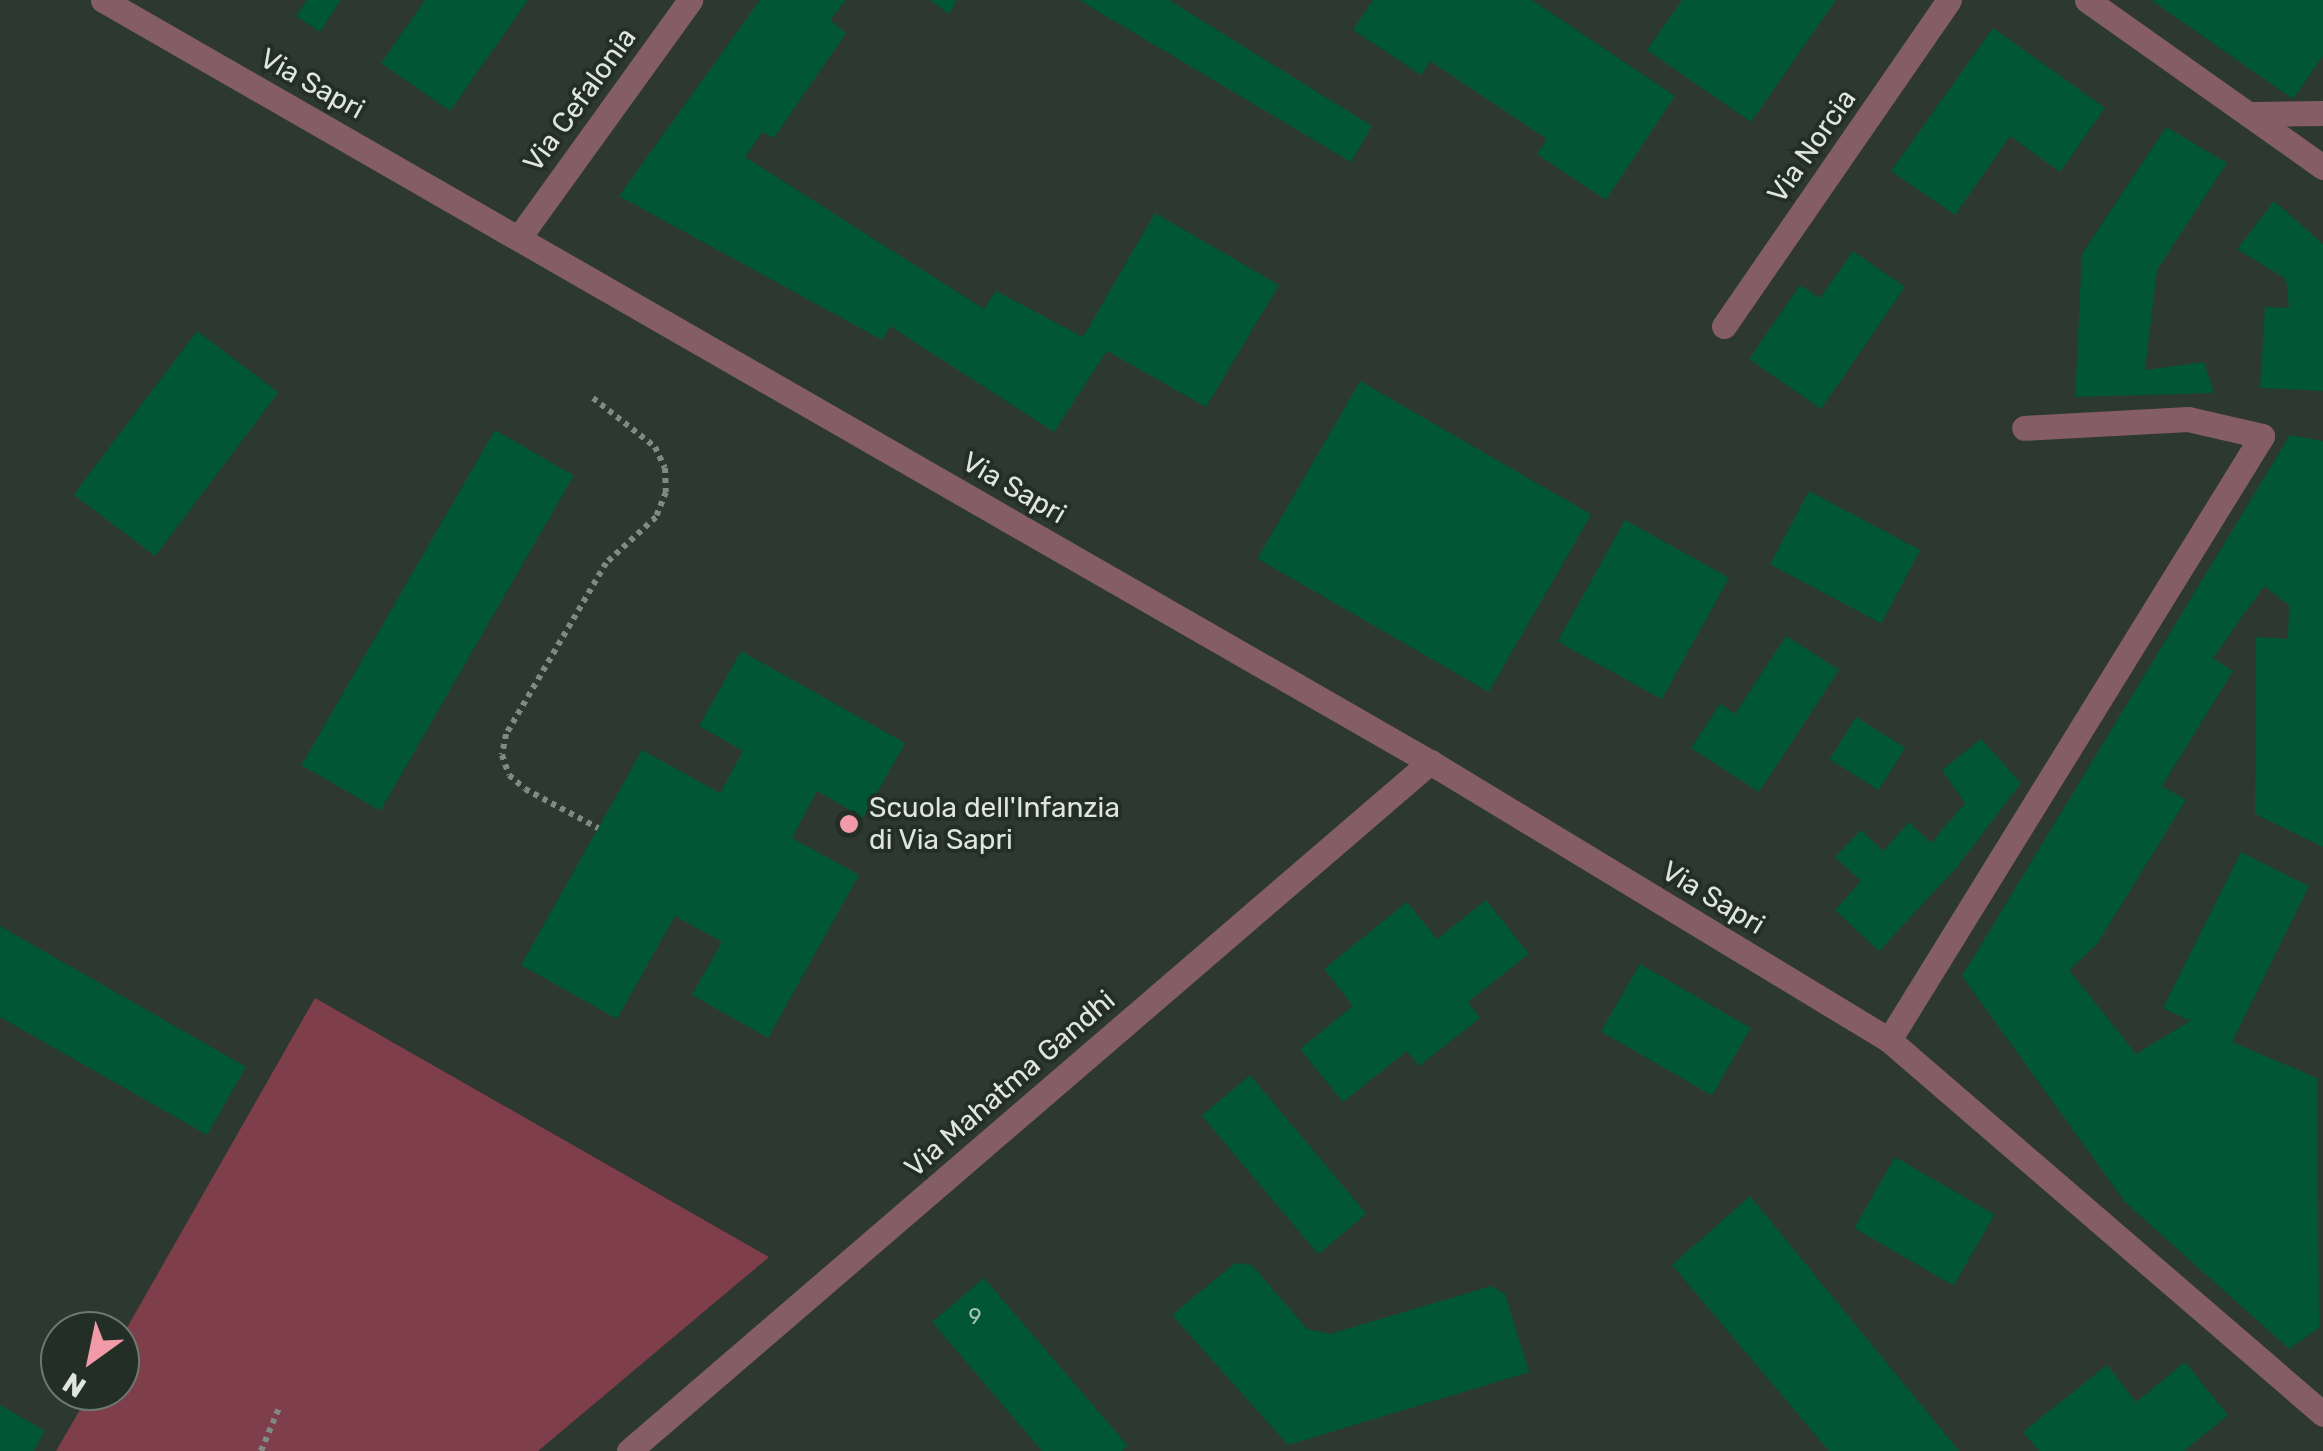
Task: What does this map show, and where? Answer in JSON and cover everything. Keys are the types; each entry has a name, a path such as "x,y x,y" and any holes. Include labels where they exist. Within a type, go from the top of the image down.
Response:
{"street":[{"name":"Via Sapri","path":"103,0 1430,762 1889,1040 2323,1414"},
{"name":"Via Cefalonia","path":"520,236 690,0"},
{"name":"Via Norcia","path":"1724,326 1949,0"},
{"path":"2088,0 2254,114 2323,168"},
{"path":"2254,114 2323,113"},
{"path":"1889,1040 2262,436 2188,419 2024,428"},
{"name":"Via Mahatma Gandhi","path":"630,1451 1430,762"}],"path":[{"path":"594,398 654,447 666,468 666,492 656,517 606,563 506,734 502,755 509,775 524,789 598,828"},
{"path":"262,1451 279,1408"}],"shaded area":[{"path":"315,998 769,1257 538,1451 56,1451 79,1411 140,1411 140,1311 137,1311"}],"building":[{"path":"307,0 341,0 320,32 296,16"},
{"path":"425,0 528,0 450,111 381,63"},
{"path":"760,0 846,0 830,20 846,33 774,138 762,132 745,157 984,309 996,291 1083,337 1155,213 1279,285 1206,407 1107,351 1054,432 890,326 882,340 619,196"},
{"path":"930,0 957,0 949,14"},
{"path":"1079,0 1169,0 1372,126 1351,162"},
{"path":"1373,0 1532,0 1675,96 1606,200 1537,154 1547,139 1430,61 1421,75 1353,30"},
{"path":"1682,0 1836,0 1751,122 1647,50"},
{"path":"2151,0 2323,0 2323,56 2293,99"},
{"path":"1993,28 2105,108 2060,172 2010,136 1955,215 1891,171"},
{"path":"2166,127 2227,163 2157,270 2145,370 2204,362 2214,393 2075,397 2082,254"},
{"path":"2274,201 2323,244 2323,391 2260,388 2265,307 2289,308 2286,279 2237,249"},
{"path":"1853,251 1905,287 1821,409 1749,359 1800,285 1820,298"},
{"path":"197,331 278,392 155,556 74,495"},
{"path":"1360,381 1591,514 1489,692 1258,559"},
{"path":"495,430 574,476 380,811 302,765"},
{"path":"2290,435 2323,441 2323,847 2255,814 2256,637 2288,639 2289,605 2264,586 2213,658 2233,671 2162,786 2186,800 2097,944 2069,970 2136,1054 2190,1021 2163,1008 2241,852 2309,886 2232,1042 2317,1078 2319,1328 2289,1349 2125,1202 1962,976"},
{"path":"1809,491 1920,550 1881,623 1770,564"},
{"path":"1625,520 1729,578 1662,699 1558,642"},
{"path":"1786,636 1839,670 1759,792 1691,748 1720,704 1735,714"},
{"path":"741,651 905,743 863,818 817,791 792,838 859,875 768,1038 692,995 722,942 675,916 617,1019 521,965 642,750 720,793 743,751 699,726"},
{"path":"1856,717 1905,748 1879,790 1830,759"},
{"path":"1981,739 2021,783 1957,867 1879,951 1835,910 1861,881 1835,857 1861,830 1883,851 1909,822 1931,843 1965,803 1942,770"},
{"path":"1486,900 1529,954 1468,1002 1480,1018 1419,1066 1407,1051 1343,1102 1300,1049 1353,1006 1324,969 1407,902 1437,939"},
{"path":"0,926 246,1067 207,1135 0,1017"},
{"path":"1640,964 1751,1028 1712,1096 1601,1032"},
{"path":"1250,1075 1366,1214 1318,1254 1202,1115"},
{"path":"1895,1157 1995,1214 1954,1286 1854,1228"},
{"path":"1750,1196 1959,1451 1829,1451 1672,1265"},
{"path":"1235,1263 1252,1265 1307,1329 1330,1334 1491,1286 1505,1294 1529,1372 1288,1445 1172,1315"},
{"path":"984,1278 1128,1446 1122,1451 1042,1451 932,1322"},
{"path":"2185,1362 2228,1415 2184,1451 2039,1451 2023,1432 2107,1365 2136,1402"},
{"path":"0,1405 45,1431 34,1451 0,1451"}],"place":[{"name":"Scuola dell'Infanzia di Via Sapri","path":"849,824"}]}
